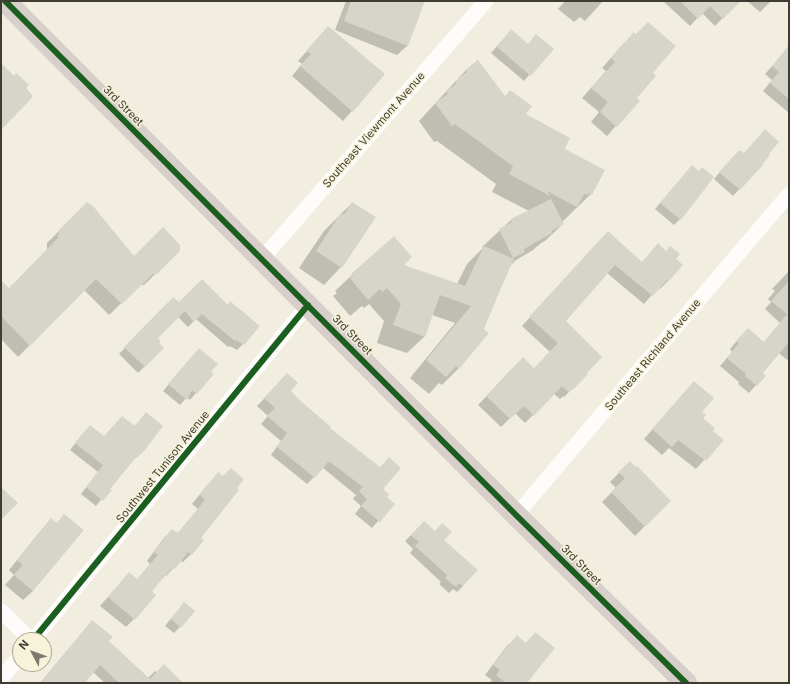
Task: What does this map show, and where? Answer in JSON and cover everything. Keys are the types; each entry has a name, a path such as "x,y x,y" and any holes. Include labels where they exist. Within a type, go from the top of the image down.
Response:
{"highway":[{"name":"3rd Street","path":"5,1 516,515 686,683"}],"street":[{"name":"Southeast Viewmont Avenue","path":"262,259 486,1"},
{"name":"Southeast Richland Avenue","path":"516,515 789,194"},
{"name":"Southwest Tunison Avenue","path":"39,632 308,305"},
{"path":"1,611 23,632"},
{"path":"1,679 12,666"}],"building":[{"path":"351,1 425,1 408,46 344,21"},
{"path":"680,1 741,1 723,19 710,6 698,19"},
{"path":"648,22 676,46 653,73 656,76 637,98 640,101 617,127 600,112 608,102 591,88 615,62 611,58 634,32 636,34"},
{"path":"328,26 385,74 353,112 300,66 311,54 306,51"},
{"path":"511,29 528,44 536,34 554,49 531,76 497,47"},
{"path":"789,45 789,99 770,83 779,72 772,66"},
{"path":"478,60 505,96 510,90 532,106 526,114 570,138 565,149 605,170 592,195 589,193 588,195 584,194 577,207 547,191 550,196 509,174 513,166 455,124 452,126 435,103 448,94 446,92 457,83 455,81 467,72 465,70"},
{"path":"1,63 14,76 16,73 29,85 26,88 33,96 1,130"},
{"path":"765,129 779,142 769,154 770,155 763,165 740,190 719,172 739,150 744,153"},
{"path":"692,165 699,171 702,167 714,177 681,220 660,203"},
{"path":"551,199 564,224 551,231 552,233 524,249 525,252 513,258 499,229 512,222 511,219"},
{"path":"87,202 93,206 134,256 163,227 180,245 180,251 157,274 153,274 122,304 96,279 30,346 1,316 1,280 9,288 58,238 59,230"},
{"path":"352,202 376,217 342,268 316,251 341,213 344,215"},
{"path":"608,231 642,262 658,243 666,251 670,246 680,254 676,259 683,265 653,296 615,265 566,321 602,357 573,390 572,388 569,392 562,386 534,416 524,406 510,419 486,396 523,357 534,368 558,343 529,317"},
{"path":"394,236 412,257 404,265 465,286 484,246 514,259 484,329 489,333 459,369 456,366 446,377 426,360 471,306 440,295 425,337 393,325 401,304 387,288 382,292 380,289 368,300 350,278 353,275 351,274"},
{"path":"202,279 228,305 230,301 260,326 244,345 236,340 235,341 202,314 194,322 185,311 158,338 161,341 159,343 164,348 145,367 124,347 173,297 179,302"},
{"path":"789,281 789,342 763,373 766,376 757,386 745,376 746,374 727,358 739,343 736,341 748,328 764,342 787,314 771,301"},
{"path":"199,348 218,364 211,372 214,374 197,394 192,390 187,400 168,384"},
{"path":"287,373 298,383 291,391 331,427 330,428 380,467 389,457 401,468 383,489 389,494 387,497 395,504 380,522 361,506 367,499 359,491 363,487 330,462 328,462 315,478 277,447 287,433 267,416 275,408 264,398"},
{"path":"694,381 714,398 702,412 706,415 703,418 715,428 713,431 724,440 706,461 678,440 672,447 652,429"},
{"path":"146,412 163,426 145,450 137,458 136,457 110,489 112,490 103,501 86,487 103,465 75,443 90,425 104,436 122,416 135,426"},
{"path":"630,461 636,467 637,466 671,501 645,527 611,492 625,478 618,472"},
{"path":"231,468 244,479 237,488 239,490 201,538 204,540 192,555 188,552 175,569 173,567 152,591 156,595 135,620 108,597 129,572 137,579 158,555 154,552 172,529 178,533 205,500 200,495 218,472 223,476"},
{"path":"1,487 18,503 1,520"},
{"path":"64,514 84,530 33,591 14,575 23,565 17,560 51,518 57,523"},
{"path":"424,521 435,531 442,523 452,532 444,540 478,570 463,586 459,583 456,587 445,578 447,575 415,546 419,542 411,535"},
{"path":"184,602 195,611 181,628 171,619"},
{"path":"92,620 113,637 109,641 150,679 164,664 183,683 119,683 100,665 85,683 40,683 49,672 52,672 52,668"},
{"path":"535,632 555,648 527,683 506,683 496,675 500,670 493,665 517,635 526,643"}],"cycle path":[{"path":"5,1 516,515 686,683"},
{"path":"40,632 308,305"}]}
